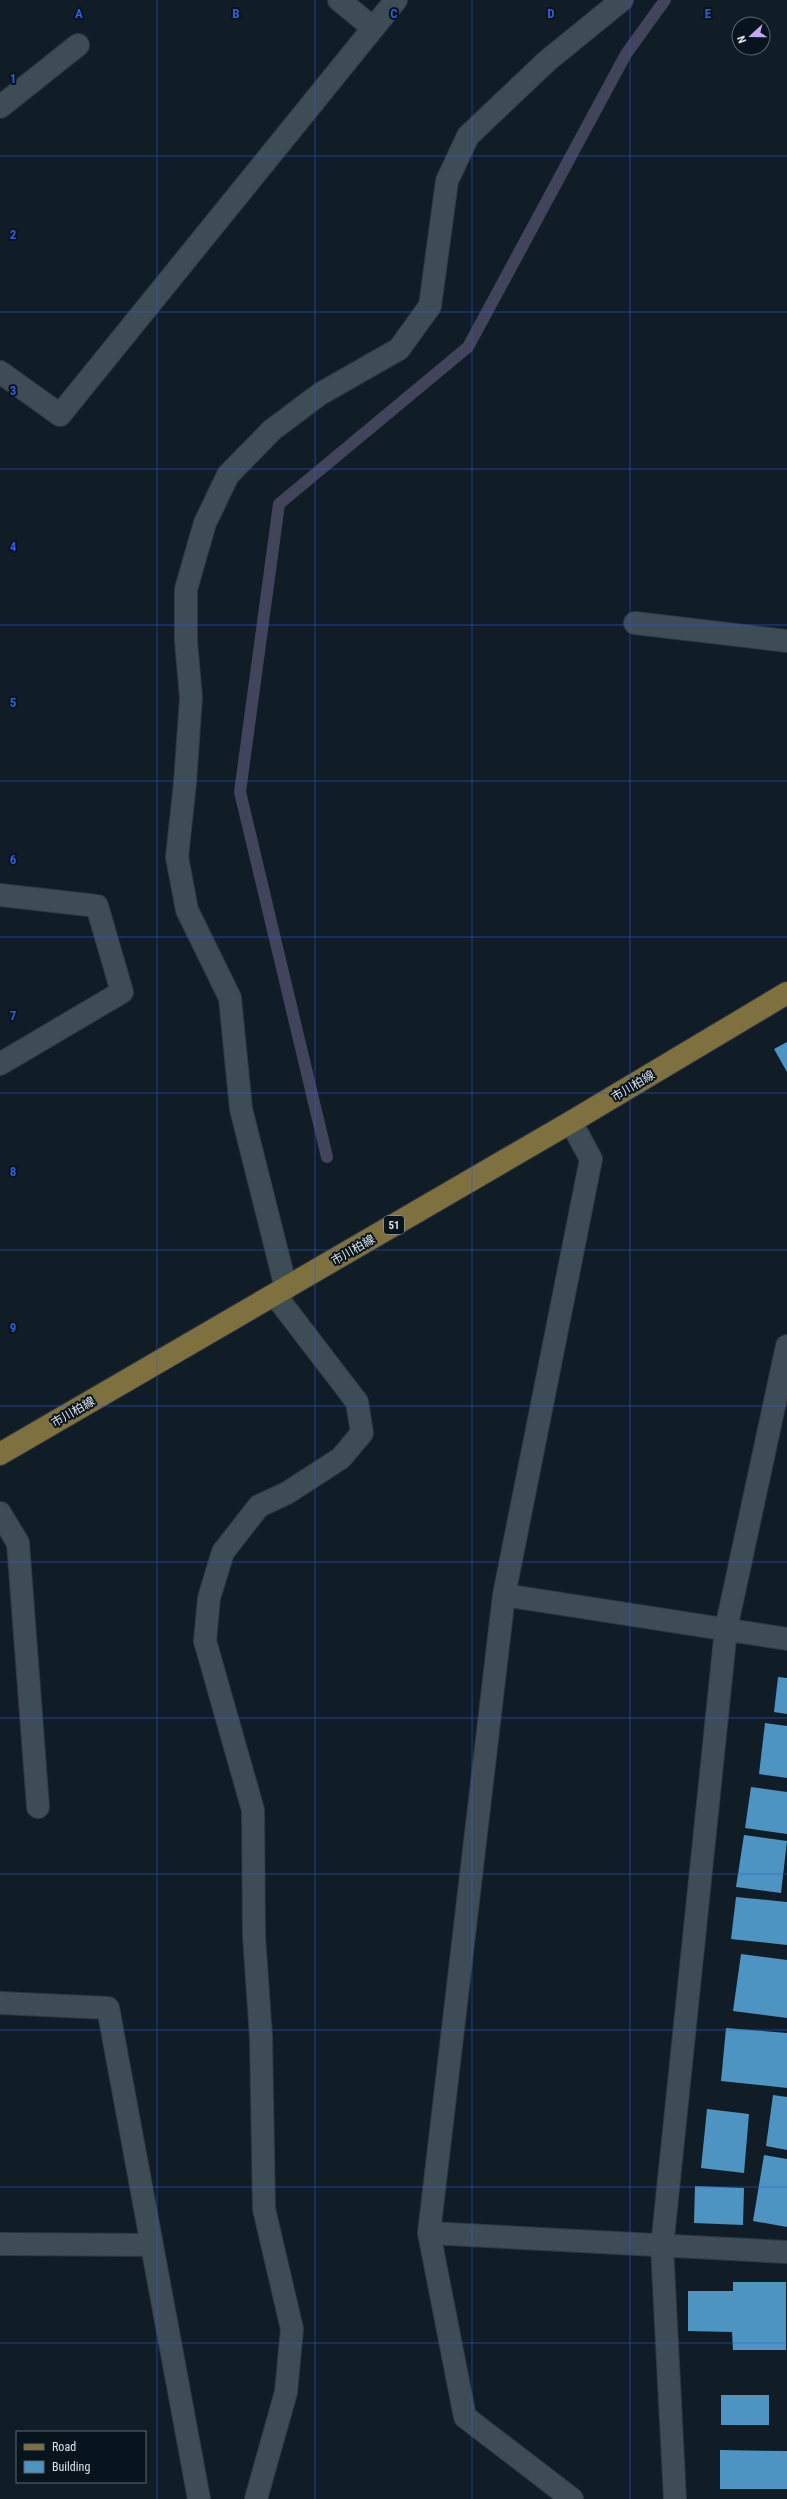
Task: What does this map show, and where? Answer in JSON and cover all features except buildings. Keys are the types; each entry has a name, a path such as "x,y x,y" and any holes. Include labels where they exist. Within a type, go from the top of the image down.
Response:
{"main road":[{"name":"市川柏線","path":"0,1454 281,1292 787,993"}],"street":[{"path":"339,0 372,27"},
{"path":"0,372 60,415 372,27 396,0"},
{"path":"256,2499 286,2392 292,2329 264,2209 261,2037 254,1936 254,1810 205,1641 209,1598 223,1552 259,1506 287,1493 341,1458 362,1433 357,1402 281,1292 241,1109 230,998 187,910 177,858 185,783 191,698 186,641 186,588 205,523 228,475 272,430 314,399 399,349 430,306 447,181 468,136 548,61 622,0"},
{"path":"0,107 78,45"},
{"path":"635,623 787,641"},
{"path":"0,895 97,906 122,992 0,1064"},
{"path":"571,1122 591,1159 504,1594 429,2233 465,2417 572,2499"},
{"path":"673,2498 662,2247 726,1629 787,1346"},
{"path":"0,1513 18,1543 38,1807"},
{"path":"504,1594 787,1639"},
{"path":"0,2003 108,2008 199,2499"},
{"path":"429,2233 662,2247 787,2252"},
{"path":"0,2244 152,2245"}],"waterway":[{"path":"327,1157 240,792 279,504 468,347 626,54 665,0"}]}
